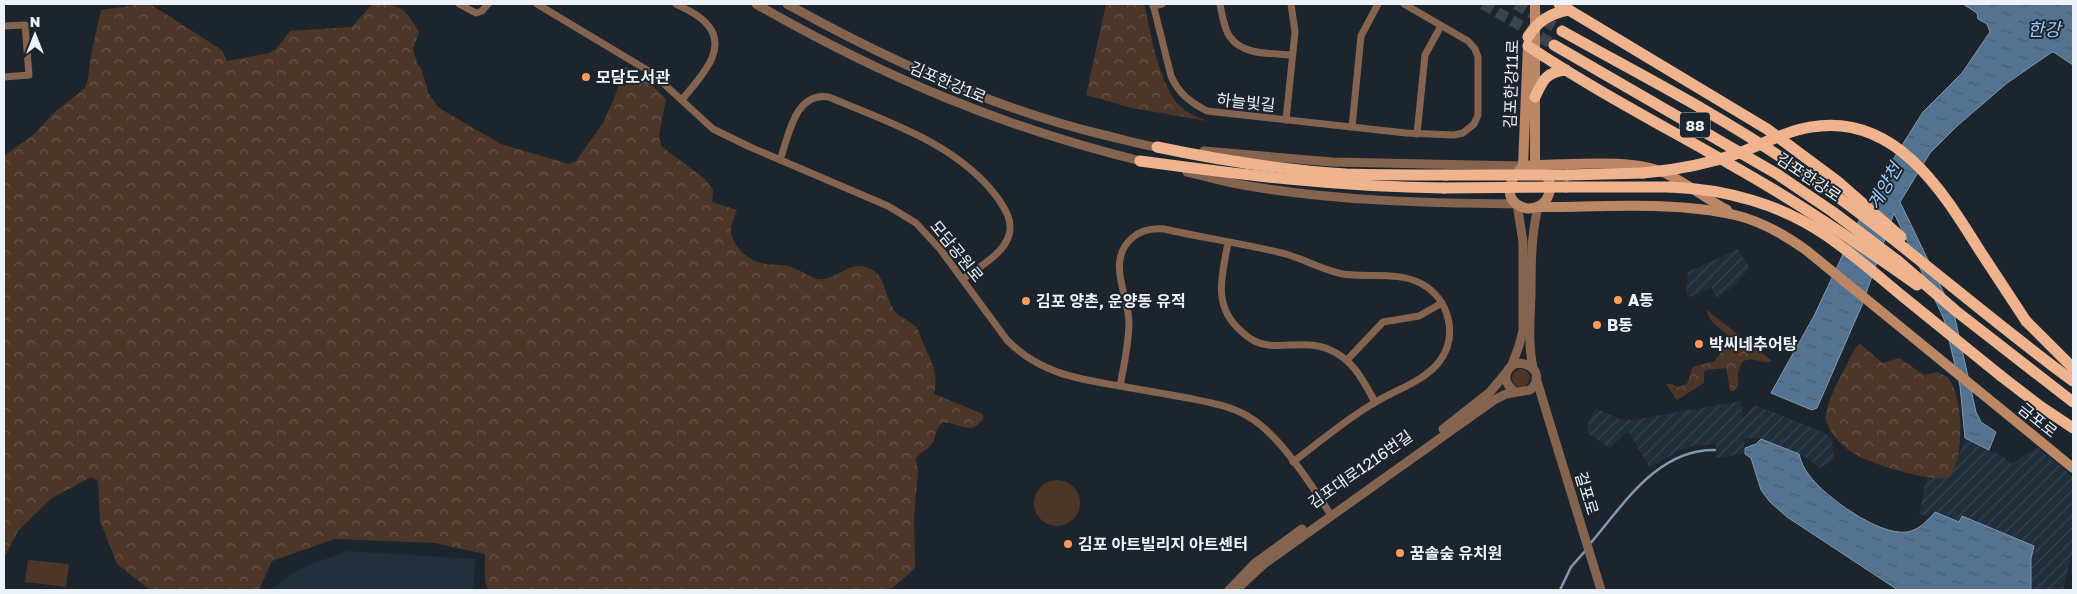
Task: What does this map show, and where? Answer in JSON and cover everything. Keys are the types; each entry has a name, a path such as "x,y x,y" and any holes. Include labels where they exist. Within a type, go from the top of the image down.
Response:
{"highway":[{"path":"1956,311 1826,222 1771,188 1566,70 1531,40 1553,13 1563,7 1744,114 1837,181 1972,302"},
{"name":"김포한강로","path":"1562,31 1711,114 1784,159 1835,195 2073,382"},
{"name":"김포한강로","path":"1554,45 1777,174 1898,260 1956,311 2073,402"},
{"path":"1535,97 1542,82 1549,74 1555,71 1566,70"},
{"path":"1140,161 1315,183 1376,187 1444,188 1567,181 1676,170 1706,163 1810,127 1848,127 1873,134 1887,141 1903,152 1932,180 1949,200 2026,321 2073,368"},
{"path":"1157,147 1248,164 1309,171 1347,174 1446,175 1670,187 1705,190 1744,198 1778,210 1810,225 1850,252 2001,376 2073,428"}],"main road":[{"name":"김포한강11로","path":"1529,4 1535,97 1535,166"},
{"name":"김포한강11로","path":"1523,166 1535,4"},
{"path":"1633,165 1649,168 1684,183 1737,216 1702,209 1677,208 1524,208 1517,204 1510,194 1509,188 1513,175 1523,166 1633,165"},
{"path":"1535,166 1548,178 1550,184 1548,198 1538,207"},
{"name":"금포로","path":"1737,216 1772,228 1806,250 2073,468"}],"street":[{"path":"459,4 476,12 482,11 488,4"},
{"name":"모담공원로","path":"537,4 639,64 664,82 713,129 905,215 925,231 963,279 1007,340 1029,359 1046,369 1070,378 1203,401 1250,417 1269,432 1330,513"},
{"path":"676,4 706,22 712,31 715,50 712,60 682,100"},
{"name":"김포한강1로","path":"756,4 834,48 958,104 1038,133 1140,161 1242,185 1296,193 1428,203 1517,204"},
{"name":"김포한강1로","path":"787,4 891,57 989,98 1056,122 1157,147 1332,162 1523,166"},
{"name":"하늘빛길","path":"1162,4 1153,5 1171,76 1186,100 1207,111 1417,134 1454,135 1463,133 1474,124 1478,115 1478,57 1475,49 1468,41 1404,4"},
{"path":"1220,4 1229,36 1235,43 1251,51 1292,55"},
{"name":"하늘빛길","path":"1286,120 1295,23 1291,4"},
{"path":"1352,127 1361,36 1378,4"},
{"path":"4,26 25,25 29,75 4,77"},
{"path":"1417,134 1425,55 1441,26"},
{"path":"780,160 800,108 811,97 820,95 830,97 939,146 980,178 1002,204 1010,218 1009,236 1004,246 963,279"},
{"name":"김포대로1216번길","path":"1236,590 1264,564 1480,401 1500,382 1509,369 1519,346 1523,330 1523,242 1517,204"},
{"path":"1525,393 1533,387 1536,378 1530,345 1533,232 1538,207"},
{"path":"1120,386 1129,324 1126,296 1118,267 1127,243 1140,232 1155,228 1228,242 1287,255 1331,271 1345,274 1413,280 1433,291 1442,303 1450,330 1442,358 1424,376 1375,402 1293,462"},
{"path":"1228,242 1220,294 1228,317 1251,339 1265,345 1320,346 1330,349 1347,360 1359,373 1375,402"},
{"path":"1347,360 1383,322 1420,316 1442,303"},
{"path":"1533,368 1530,365 1520,363 1509,369 1506,381 1515,392 1525,393 1537,398 1545,405"},
{"name":"걸포로","path":"1536,378 1601,590"},
{"name":"김포대로1216번길","path":"1229,590 1259,560 1500,396 1515,392"}],"shaded area":[{"path":"1738,249 1750,268 1734,286 1717,298 1711,287 1691,297 1686,294 1688,272"},
{"path":"1741,401 1744,418 1755,405 1825,433 1832,440 1834,460 1820,468 1805,457 1761,439 1745,438 1743,454 1716,458 1716,444 1692,446 1680,450 1650,468 1628,431 1610,448 1587,433 1588,423 1595,408 1620,419 1632,420"},
{"path":"1965,438 2004,457 2011,464 2037,447 2073,477 2073,549 2063,590 2031,590 2032,552 1961,516 1959,522 1931,511 1928,516 1919,514 1927,477 1943,479 1955,465"},
{"path":"347,551 476,559 473,590 270,590 299,569"}],"green space":[{"path":"150,4 222,50 227,61 269,53 276,49 290,31 352,27 372,4 396,6 405,12 419,32 413,49 429,94 439,108 501,144 569,164 576,161 603,123 615,96 624,68 626,67 647,80 666,99 659,136 661,146 705,179 713,190 712,202 737,210 731,225 731,234 741,251 752,260 765,264 788,266 819,279 829,278 854,266 873,270 881,279 894,310 915,326 919,332 935,373 934,394 983,414 983,419 978,425 969,428 948,423 939,425 931,445 916,459 918,471 914,518 915,568 893,588 882,590 488,590 485,581 485,554 435,543 335,539 272,561 259,590 150,590 117,564 100,521 98,481 91,477 52,498 18,531 4,558 4,156 34,134 57,110 85,88 101,10"},
{"path":"1106,4 1144,4 1166,86 1180,106 1192,115 1207,121 1132,108 1086,95"},
{"path":"1707,310 1772,361 1765,362 1750,359 1742,362 1738,372 1738,386 1733,392 1730,390 1726,368 1706,370 1704,372 1704,383 1677,400 1666,384 1678,387 1687,384 1693,367 1715,361 1730,338 1712,322"},
{"path":"1860,344 1883,363 1899,358 1924,375 1937,372 1946,376 1950,381 1958,401 1960,445 1953,470 1947,478 1914,475 1874,463 1851,452 1830,430 1826,420 1828,405 1851,356"},
{"path":"1517,369 1525,369 1530,374 1528,385 1517,387 1512,382 1512,374"},
{"path":"1057,480 1070,484 1076,490 1080,503 1076,516 1070,522 1057,526 1044,522 1038,516 1034,503 1038,490 1044,484"},
{"path":"28,560 69,564 66,587 25,582"}],"water":[{"path":"1963,4 2073,4 2073,65 2052,52 2007,83 1957,126 1930,153 1900,202 1954,314 1976,412 1981,422 1996,432 1989,450 1965,438 1960,386 1944,319 1894,213 1862,305 1817,408 1812,410 1771,393 1814,316 1872,193 1923,112 1962,73 1990,32 1987,24 1978,19 1977,13"},
{"path":"1761,439 1799,454 1807,473 1827,494 1868,522 1882,528 1895,532 1911,531 1922,525 1935,512 1959,522 1962,516 2034,546 2031,558 2031,590 1898,590 1787,517 1770,502 1761,490 1751,458 1745,454 1745,448 1756,444"}],"waterway":[{"path":"1589,545 1628,498 1658,470 1675,459 1694,452 1715,450"},
{"path":"1560,590 1571,567 1586,550"}],"tunnel":[{"path":"1483,4 1554,45"},
{"path":"1516,4 1562,31"}],"place":[{"name":"모담도서관","path":"586,77"},
{"name":"A동","path":"1618,300"},
{"name":"김포 양촌, 운양동 유적","path":"1026,301"},
{"name":"B동","path":"1597,325"},
{"name":"박씨네추어탕","path":"1699,344"},
{"name":"김포 아트빌리지 아트센터","path":"1068,544"},
{"name":"꿈솔숲 유치원","path":"1400,553"}],"water label":[{"name":"한강","path":"2044,29"},
{"name":"계양천","path":"1884,186"}]}
